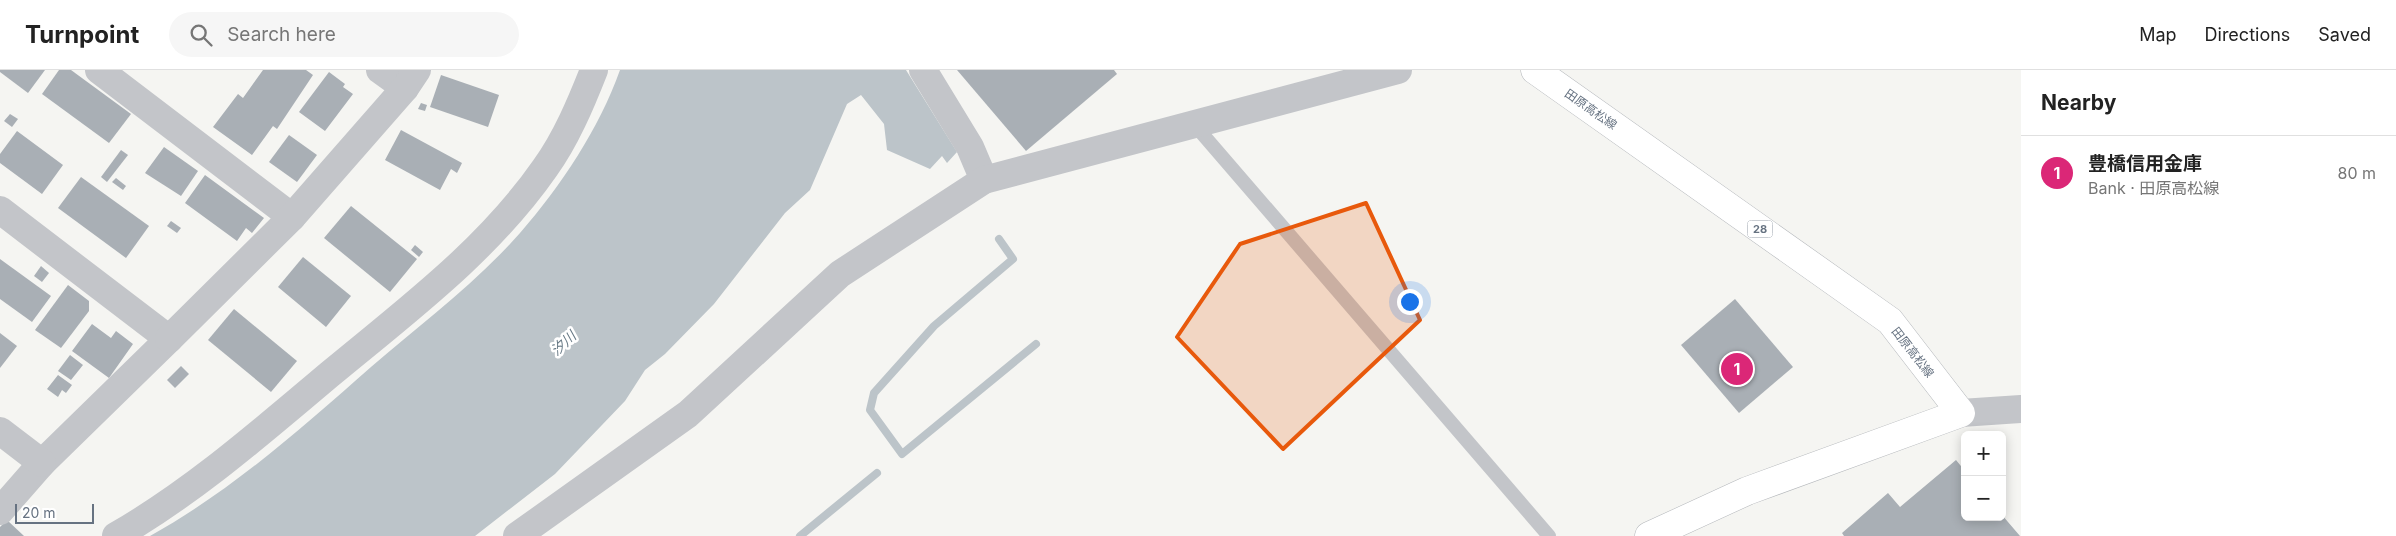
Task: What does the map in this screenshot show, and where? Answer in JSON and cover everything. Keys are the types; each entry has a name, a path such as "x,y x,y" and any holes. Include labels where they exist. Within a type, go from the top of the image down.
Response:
{"main road":[{"name":"田原高松線","path":"1535,70 1890,321 1961,413"},
{"path":"1649,536 1747,491 1961,413"}],"street":[{"path":"99,70 292,217"},
{"path":"0,512 42,463 292,217 411,79 380,70"},
{"path":"116,536 185,492 231,458 432,288 487,238 546,167 582,99 594,70"},
{"path":"923,70 970,147 984,180"},
{"path":"517,536 688,414 840,274 984,180 1398,70"},
{"path":"0,210 169,339"},
{"path":"1961,413 2021,408"},
{"path":"0,431 42,463"}],"lane":[{"path":"1193,123 1548,536"}],"highlighted area":[{"path":"1366,203 1420,320 1283,449 1177,337 1240,244"}],"water":[{"name":"汐川","path":"620,70 906,70 957,152 947,163 942,156 930,169 887,150 884,124 861,95 847,104 810,190 785,213 714,304 665,354 645,370 625,401 555,474 475,536 150,536 209,499 265,458 448,303 485,269 535,215 578,156 601,114"}],"building":[{"path":"0,70 45,70 28,93 0,72"},
{"path":"59,70 71,70 131,114 109,143 42,94"},
{"path":"263,70 306,70 313,75 277,129 273,126 252,155 213,127 238,94 243,98"},
{"path":"957,70 1114,70 1117,74 1026,151"},
{"path":"329,72 345,84 343,87 353,94 325,131 299,112"},
{"path":"441,75 499,95 488,127 430,107"},
{"path":"421,103 427,105 425,111 418,109"},
{"path":"10,114 18,119 12,127 4,121"},
{"path":"401,130 462,163 457,173 451,169 440,190 385,160"},
{"path":"17,131 63,165 42,194 0,163 0,154"},
{"path":"289,135 317,155 297,182 269,162"},
{"path":"164,147 198,171 181,196 145,173"},
{"path":"121,150 128,155 107,182 101,177"},
{"path":"205,175 264,218 252,233 246,228 237,241 185,203"},
{"path":"81,177 149,226 126,258 58,208"},
{"path":"116,178 126,186 123,190 112,182"},
{"path":"351,206 417,259 390,292 324,238"},
{"path":"171,221 181,228 177,233 167,226"},
{"path":"415,245 423,252 419,257 411,250"},
{"path":"303,257 351,296 326,327 278,287"},
{"path":"0,259 51,296 32,322 0,299"},
{"path":"41,266 49,273 42,282 34,276"},
{"path":"68,285 89,301 89,311 61,348 35,330"},
{"path":"1735,299 1793,367 1739,413 1681,345"},
{"path":"234,309 297,361 271,392 208,340"},
{"path":"92,324 111,338 116,331 133,344 109,378 72,351"},
{"path":"0,333 17,346 0,368"},
{"path":"70,355 83,365 71,380 58,371"},
{"path":"181,366 189,374 175,388 167,380"},
{"path":"58,375 72,385 66,393 62,390 58,397 47,389"},
{"path":"1956,460 1961,466 1961,521 2006,520 2020,536 1844,536 1842,533 1888,493 1900,507"},
{"path":"7,520 24,536 0,536 0,527"}],"waterway":[{"path":"999,239 1013,259 934,326 874,393 870,410 902,454 1036,344"},
{"path":"800,536 877,473"}],"place":[{"name":"豊橋信用金庫","path":"1737,369"}]}
